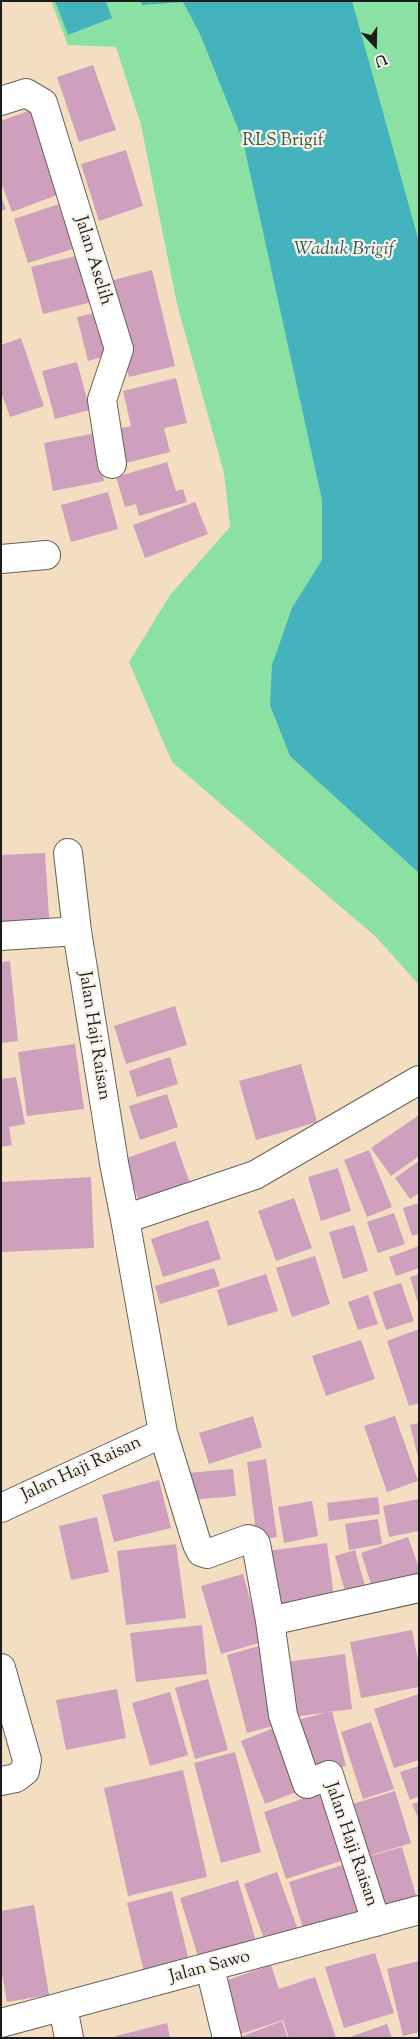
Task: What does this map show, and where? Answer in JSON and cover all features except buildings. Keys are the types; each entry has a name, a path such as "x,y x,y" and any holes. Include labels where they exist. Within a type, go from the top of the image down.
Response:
{"street":[{"name":"Jalan Aselih","path":"1,101 26,93 44,103 120,349 102,400 112,464"},
{"path":"1,560 46,555"},
{"name":"Jalan Haji Raisan","path":"68,853 77,931 114,1163 163,1433 201,1552 207,1554 248,1539 256,1544 270,1621 283,1715 307,1784 329,1776 376,1922"},
{"path":"1,936 77,931"},
{"path":"125,1218 255,1175 419,1080"},
{"name":"Jalan Haji Raisan","path":"1,1508 163,1433"},
{"path":"270,1621 419,1588"},
{"path":"1,1668 27,1760 25,1771 16,1778 1,1782"},
{"name":"Jalan Sawo","path":"1,2024 419,1910"},
{"path":"210,1968 226,2038"},
{"path":"63,2007 69,2038"}],"green space":[{"name":"RLS Brigif","path":"51,1 419,1 419,985 376,937 172,762 129,662 170,595 230,527 224,473 177,304 141,125 116,47 68,45"}],"water":[{"path":"55,1 106,1 112,18 68,35"},
{"name":"Waduk Brigif","path":"141,1 352,1 419,242 419,873 290,756 270,705 272,665 292,608 322,560 322,500 243,141 200,34 183,2 142,5"}]}
